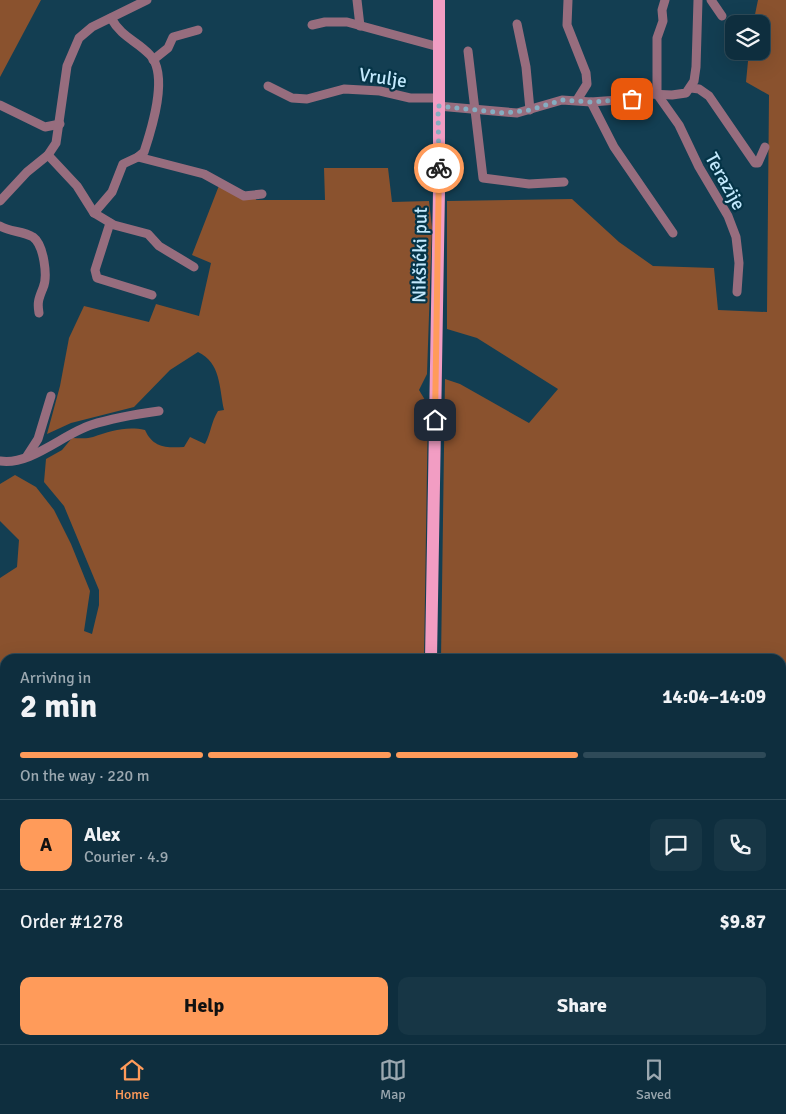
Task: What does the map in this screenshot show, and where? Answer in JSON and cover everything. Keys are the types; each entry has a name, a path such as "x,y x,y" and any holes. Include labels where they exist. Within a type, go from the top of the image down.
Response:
{"main road":[{"name":"Nikšićki put","path":"430,654 439,191 439,0"}],"street":[{"path":"0,202 27,172 48,155 56,143 68,66 72,51 80,38 92,27 147,0"},
{"path":"357,0 360,26"},
{"path":"568,0 567,25 586,73 586,84 577,100"},
{"path":"657,94 657,38 663,21 662,10 665,0"},
{"path":"438,102 505,113 530,110 562,100 591,102 632,99 649,94 686,93 694,80 698,48 698,0"},
{"path":"711,0 722,16"},
{"path":"94,213 112,192 123,164 144,152 158,99 159,85 153,60 150,55 125,37 111,18"},
{"path":"312,25 325,22 347,22 439,47"},
{"path":"517,24 526,67 530,110"},
{"path":"153,60 168,48 173,37 198,30"},
{"path":"468,52 483,178 529,184 564,182"},
{"name":"Vrulje","path":"268,86 292,98 307,99 344,89 371,90 438,102"},
{"name":"Terazije","path":"690,88 699,89 709,96 756,163 758,163 765,147"},
{"name":"Terazije","path":"657,94 678,125 699,167 728,216 736,237 739,263 736,292"},
{"path":"591,102 614,147 673,233"},
{"path":"0,105 46,127 60,124"},
{"path":"48,155 77,186 94,213 110,223 148,234 159,246 194,267"},
{"path":"138,157 204,174 244,196 262,194"},
{"path":"110,223 95,270 97,278 152,295"},
{"path":"0,226 26,234 35,239 42,248 44,287 37,302 39,314"},
{"path":"26,456 38,439 51,396"},
{"path":"0,461 10,463 45,450 67,434 92,424 159,411"}],"shaded area":[{"path":"0,0 41,0 0,77"},
{"path":"758,0 786,0 786,654 441,654 445,379 460,384 529,423 558,389 477,338 447,329 447,201 572,199 619,242 653,266 714,268 718,310 767,312 769,95 746,82 748,60 770,60 770,15 755,15"},
{"path":"324,168 388,168 392,202 429,201 432,227 427,374 419,390 428,405 424,654 0,654 0,578 17,567 19,540 0,521 0,484 15,475 36,487 54,510 71,544 90,591 84,631 92,634 99,605 99,590 64,506 44,482 46,459 62,450 72,438 91,438 125,429 145,430 156,444 166,447 184,447 190,437 205,444 218,411 224,410 220,384 215,369 206,357 198,352 170,370 134,407 71,423 47,434 60,386 69,338 84,306 149,322 156,304 199,316 211,263 192,255 220,183 244,196 255,194 256,200 325,200"}],"way so far":[{"path":"439,168 438,106 517,113 562,100 591,102 632,99"}],"route":[{"path":"435,420 439,168"}]}
